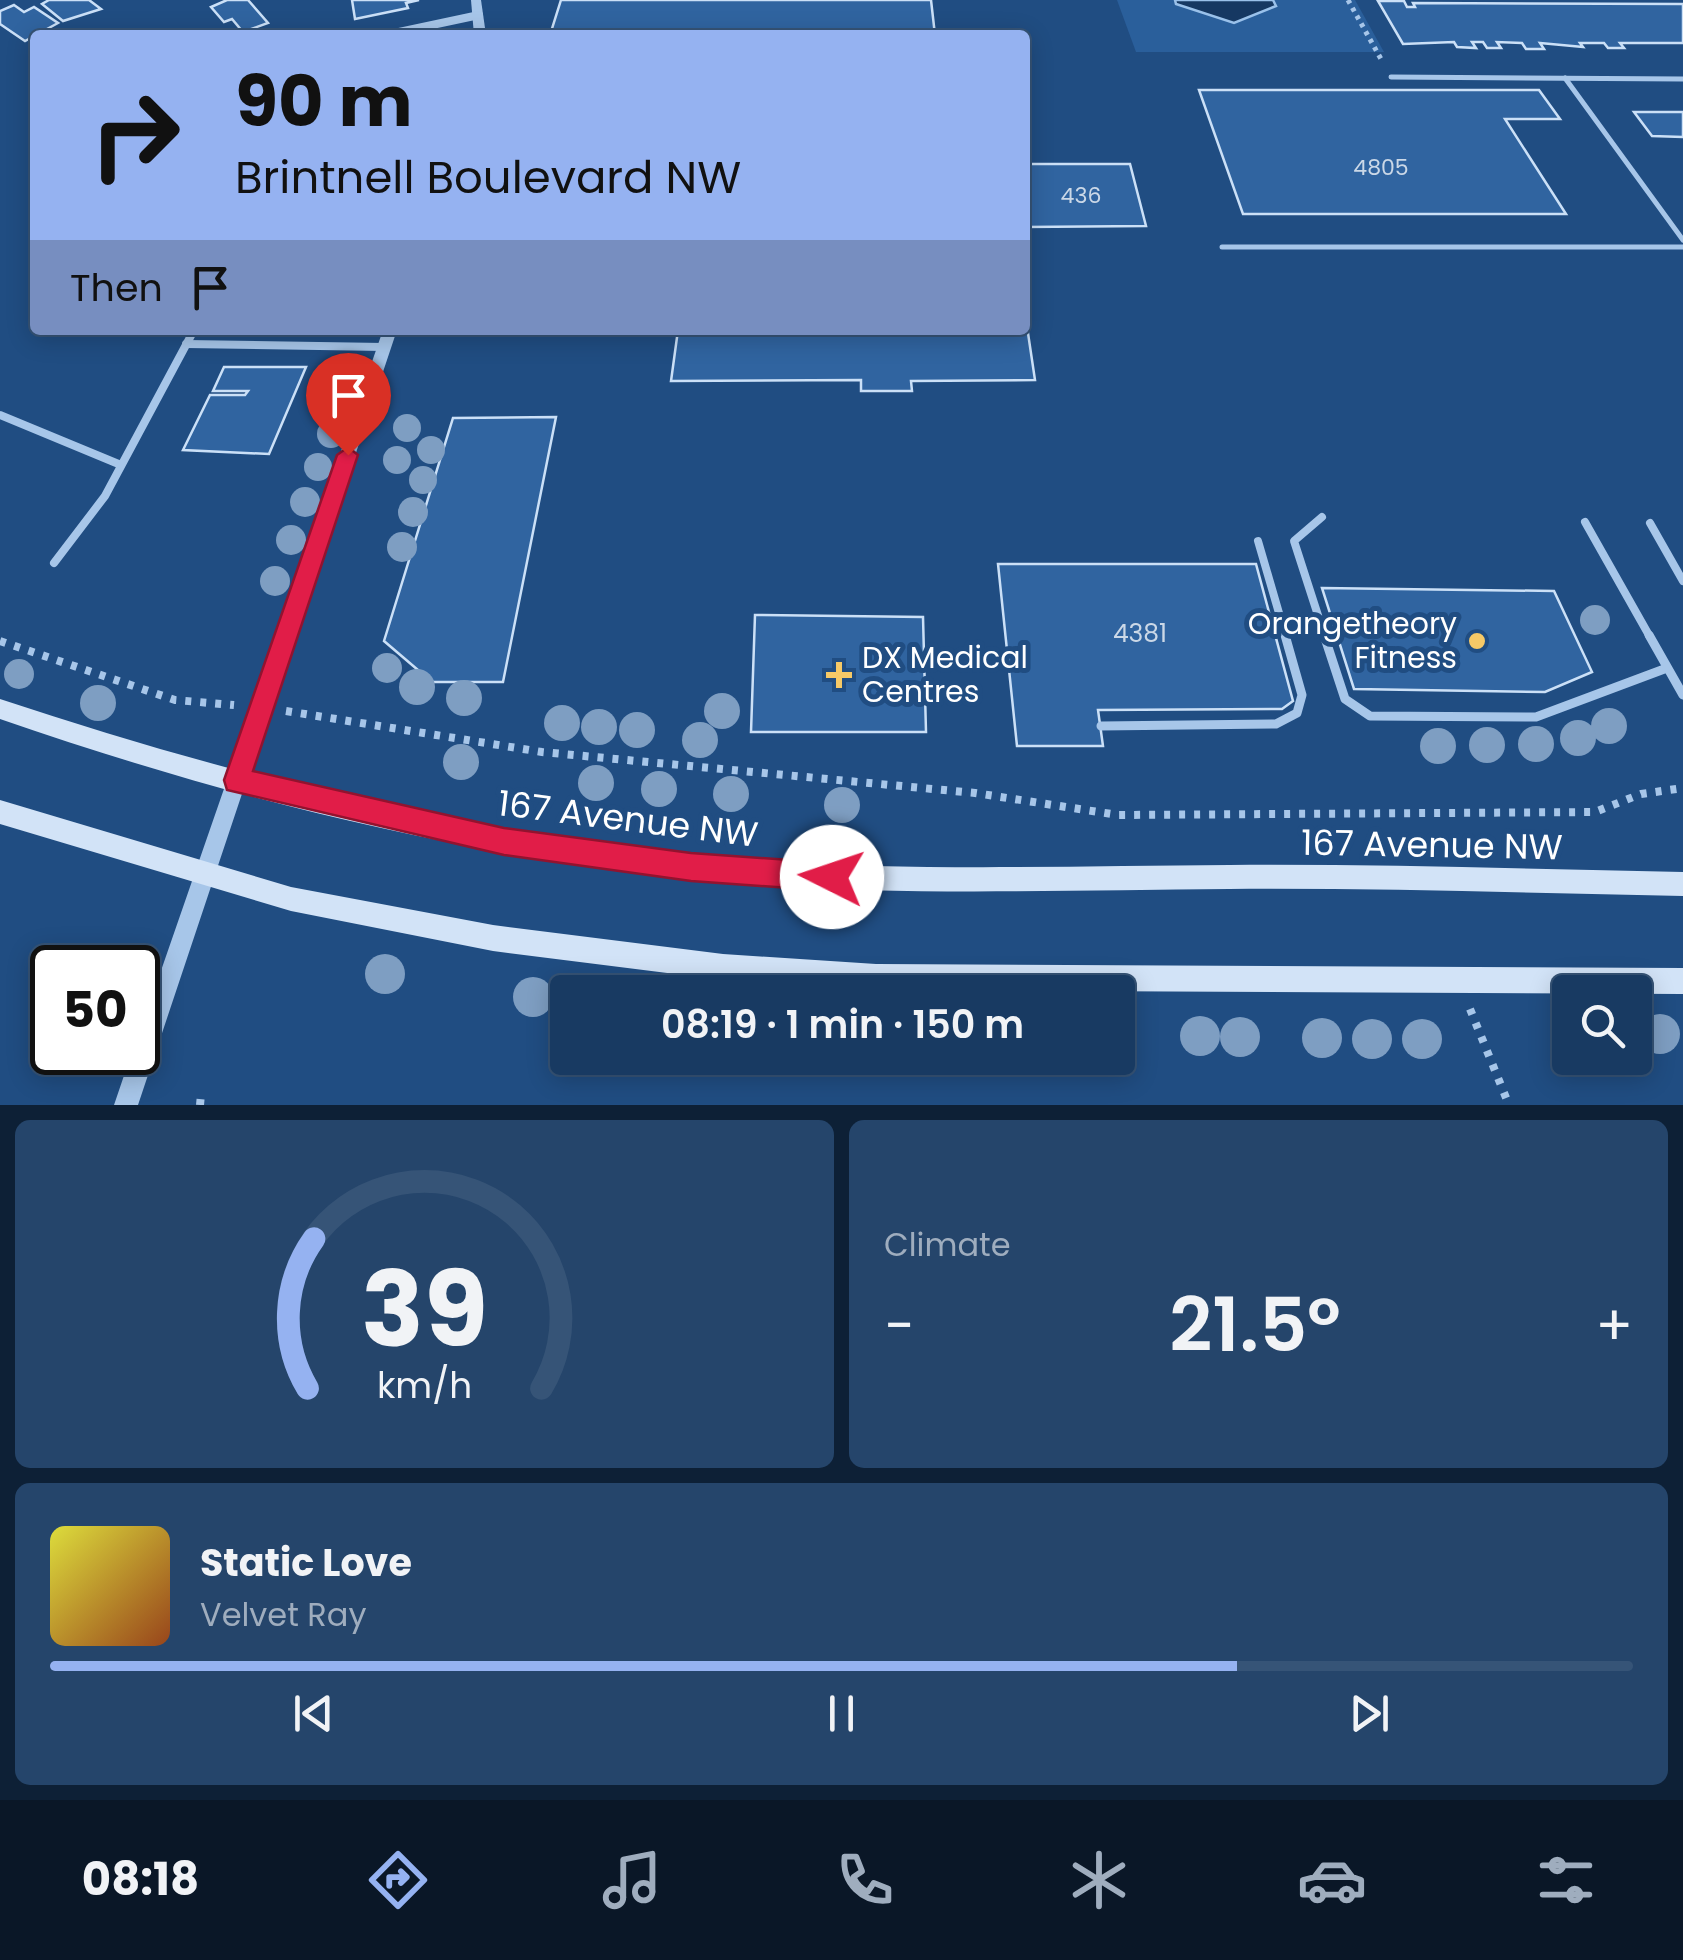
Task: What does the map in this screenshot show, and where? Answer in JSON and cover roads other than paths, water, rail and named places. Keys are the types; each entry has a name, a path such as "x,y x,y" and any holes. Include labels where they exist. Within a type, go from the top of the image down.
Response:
{"main road":[{"name":"167 Avenue NW","path":"0,709 96,743 237,780 504,841 726,870 982,880 1235,877 1683,884"},
{"path":"0,812 291,898 493,938 723,967 876,977 1683,981"}],"street":[{"path":"476,0 480,30"},
{"path":"410,30 479,16"},
{"path":"126,1105 208,874 387,338"}],"lane":[{"path":"1391,77 1683,79"},
{"path":"1222,247 1683,244 1564,78"},
{"path":"1674,228 1683,228"},
{"path":"54,563 104,496 191,335"},
{"path":"186,344 387,338"},
{"path":"0,415 121,465"},
{"path":"1322,517 1294,542 1345,700 1370,716 1536,717 1667,668"},
{"path":"1585,522 1683,695"},
{"path":"1650,522 1683,581"},
{"path":"1101,726 1276,724 1296,713 1302,696 1258,542"}],"place":[{"name":"Orangetheory Fitness","path":"1477,641"},
{"name":"DX Medical Centres","path":"839,675"}]}
